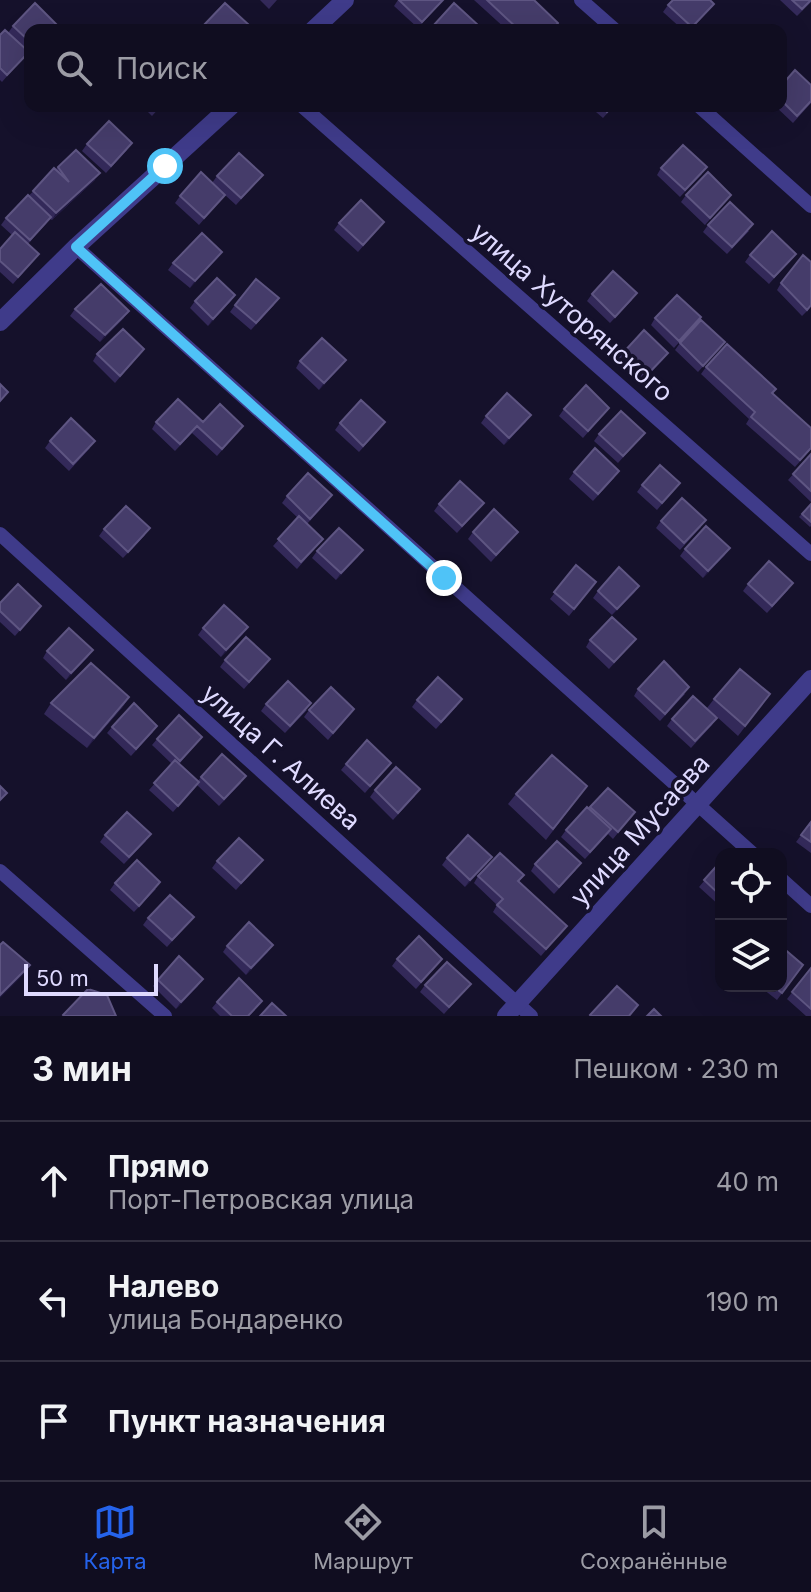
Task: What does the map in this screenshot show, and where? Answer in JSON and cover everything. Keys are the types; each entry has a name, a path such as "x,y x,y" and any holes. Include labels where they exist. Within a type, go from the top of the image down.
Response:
{"street":[{"path":"319,24 345,0"},
{"path":"581,0 608,24"},
{"path":"0,322 76,247 224,112"},
{"name":"улица Хуторянского","path":"309,112 811,554"},
{"path":"706,112 811,206"},
{"path":"76,247 746,848"},
{"name":"улица Г. Алиева","path":"0,534 518,1012"},
{"name":"улица Мусаева","path":"518,1012 811,679"},
{"path":"0,871 165,1016"},
{"path":"787,884 811,906"}],"building":[{"path":"399,0 443,0 422,22"},
{"path":"487,0 534,0 558,23 557,24 513,24"},
{"path":"673,0 710,0 714,4 695,24 689,24 668,5"},
{"path":"792,0 811,0 802,9"},
{"path":"35,3 56,24 24,24 24,36 13,26"},
{"path":"225,3 248,24 205,24"},
{"path":"454,3 477,24 435,24"},
{"path":"5,30 24,47 24,57 7,75 0,68 0,35"},
{"path":"795,70 811,85 811,101 797,116 787,106 787,79"},
{"path":"109,121 132,143 111,166 87,144"},
{"path":"683,145 707,167 685,190 661,168"},
{"path":"76,150 100,173 56,213 33,191 54,168 69,182 58,167"},
{"path":"239,153 263,175 241,198 217,176"},
{"path":"201,172 225,195 204,218 180,196"},
{"path":"708,172 731,195 710,218 686,195"},
{"path":"28,195 51,217 30,240 6,218"},
{"path":"361,200 384,222 363,245 339,223"},
{"path":"730,202 753,224 732,247 708,225"},
{"path":"772,231 796,254 774,277 750,255"},
{"path":"15,232 39,254 18,277 0,261 0,249"},
{"path":"202,233 222,252 195,281 173,263"},
{"path":"803,255 811,262 811,305 807,310 781,283"},
{"path":"613,271 637,293 615,317 592,294"},
{"path":"217,278 235,295 213,319 195,301"},
{"path":"256,279 279,298 256,323 235,305"},
{"path":"101,284 129,311 105,335 75,309"},
{"path":"677,295 701,317 679,341 655,318"},
{"path":"701,320 725,342 703,366 680,343"},
{"path":"123,329 144,349 120,376 97,354"},
{"path":"644,330 668,353 646,376 622,354"},
{"path":"322,338 346,360 324,383 300,361"},
{"path":"727,344 776,389 772,393 811,428 811,448 800,460 751,417 755,412 706,367"},
{"path":"0,384 8,392 0,401"},
{"path":"586,385 609,408 588,431 564,409"},
{"path":"507,393 531,415 509,438 486,416"},
{"path":"178,399 203,422 220,404 243,426 222,449 197,426 180,444 156,422"},
{"path":"361,400 385,422 363,446 340,423"},
{"path":"621,411 645,433 623,456 599,434"},
{"path":"71,418 95,441 73,464 50,441"},
{"path":"595,448 619,471 598,494 574,472"},
{"path":"811,454 811,491 793,474"},
{"path":"660,465 680,483 662,503 642,485"},
{"path":"308,473 332,495 310,519 287,496"},
{"path":"460,481 484,503 462,526 439,504"},
{"path":"682,498 706,520 684,543 661,521"},
{"path":"811,504 811,522 802,514"},
{"path":"126,506 150,528 128,552 104,529"},
{"path":"494,509 518,532 496,555 473,532"},
{"path":"299,516 323,539 301,562 278,539"},
{"path":"706,526 730,548 708,571 685,549"},
{"path":"339,528 363,550 341,573 317,551"},
{"path":"769,561 793,583 772,606 748,584"},
{"path":"576,565 596,582 574,609 554,592"},
{"path":"619,567 639,586 617,609 598,591"},
{"path":"18,584 41,606 20,630 0,611 0,603"},
{"path":"224,605 248,627 226,650 203,628"},
{"path":"612,617 636,639 614,662 590,640"},
{"path":"69,628 93,650 71,673 47,651"},
{"path":"246,637 270,659 249,682 225,660"},
{"path":"664,661 689,687 665,714 638,689"},
{"path":"91,663 129,697 94,738 51,703"},
{"path":"740,669 770,694 745,726 714,699"},
{"path":"438,677 462,699 441,722 417,700"},
{"path":"288,681 311,703 290,726 266,704"},
{"path":"331,687 354,709 333,733 309,710"},
{"path":"693,696 717,718 695,741 672,719"},
{"path":"134,703 157,726 136,749 112,727"},
{"path":"179,715 202,737 180,761 157,739"},
{"path":"367,740 391,763 370,786 346,764"},
{"path":"222,754 246,776 224,799 201,777"},
{"path":"552,755 587,786 553,829 516,794"},
{"path":"175,760 199,782 178,806 154,783"},
{"path":"396,767 420,789 398,813 375,790"},
{"path":"0,786 7,793 0,800"},
{"path":"608,788 635,812 618,832 590,807"},
{"path":"587,807 611,829 590,852 566,830"},
{"path":"127,812 151,834 129,857 105,835"},
{"path":"811,822 811,842 801,835"},
{"path":"468,835 492,857 470,880 447,858"},
{"path":"239,838 263,860 241,883 217,861"},
{"path":"557,841 581,863 559,887 535,864"},
{"path":"500,853 524,875 518,881 567,926 546,949 497,905 503,899 478,876"},
{"path":"137,860 160,882 139,906 115,883"},
{"path":"715,868 715,890 704,880"},
{"path":"170,895 194,917 172,940 148,918"},
{"path":"249,922 273,945 251,968 227,946"},
{"path":"419,936 442,959 421,982 397,959"},
{"path":"3,942 30,965 0,995 0,945"},
{"path":"787,951 803,965 787,986"},
{"path":"179,956 203,979 181,1002 158,980"},
{"path":"447,962 471,984 449,1007 425,985"},
{"path":"811,968 811,1009 792,992"},
{"path":"239,978 262,1001 248,1016 232,1016 217,1002"},
{"path":"617,986 638,1005 629,1016 591,1016 590,1015"},
{"path":"88,989 107,995 116,1016 64,1016"},
{"path":"272,1003 286,1016 260,1016"},
{"path":"654,1009 661,1016 647,1016"}],"route":[{"path":"165,166 76,247 444,578"}]}
